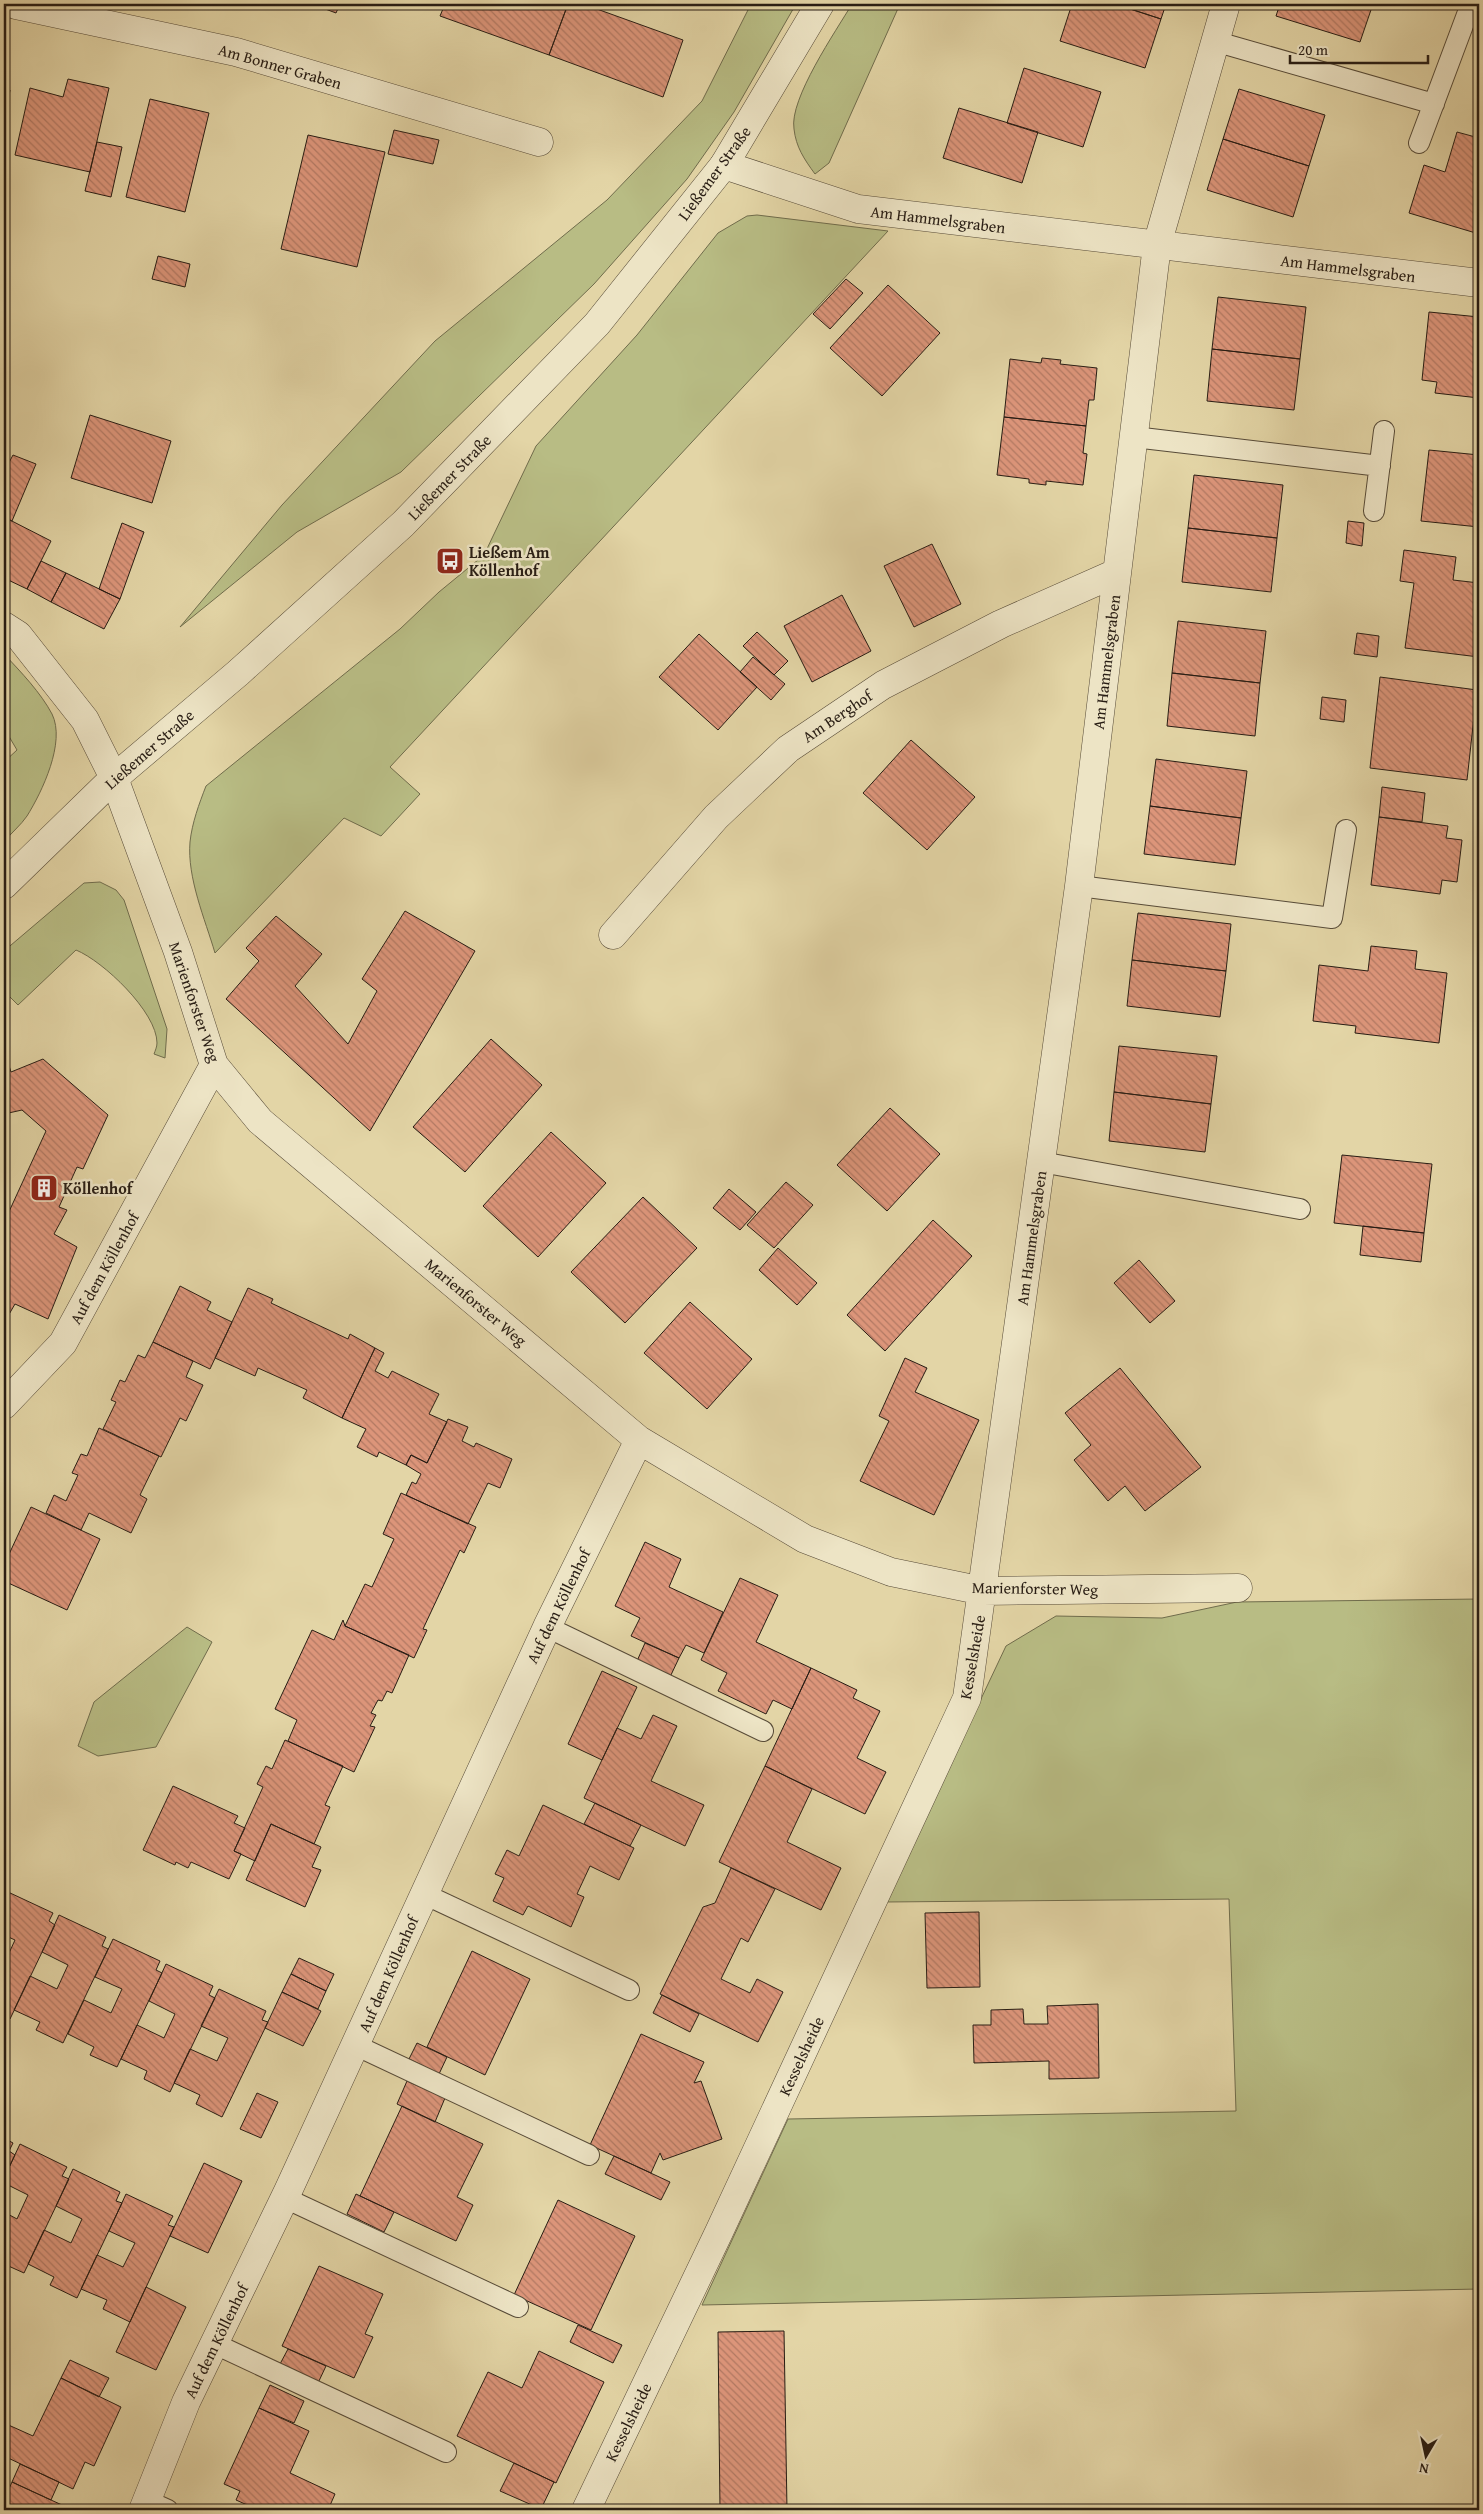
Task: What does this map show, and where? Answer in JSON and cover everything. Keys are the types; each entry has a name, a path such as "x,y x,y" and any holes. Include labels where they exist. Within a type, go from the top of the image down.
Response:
{"street":[{"name":"Ließemer Straße","path":"4,886 114,778 238,673 403,524 597,324 724,166 820,4"},
{"name":"Am Hammelsgraben","path":"983,1591 1079,886 1157,245 1226,4"},
{"name":"Am Bonner Graben","path":"13,7 236,52 539,142"},
{"name":"Am Hammelsgraben","path":"724,166 858,209 1479,283"},
{"name":"Am Berghof","path":"613,935 716,817 788,749 883,685 1002,624 1116,574"},
{"name":"Marienforster Weg","path":"4,626 18,635 85,720 114,778 178,952 214,1065 260,1121 639,1440 805,1539 891,1572 983,1591 1238,1588"},
{"name":"Auf dem Köllenhof","path":"4,1405 64,1343 214,1065"},
{"name":"Auf dem Köllenhof","path":"152,2507 186,2402 285,2198 547,1627 639,1440"},
{"name":"Kesselsheide","path":"586,2510 723,2223 967,1698 983,1591"}],"lane":[{"path":"1419,143 1471,4"},
{"path":"1214,41 1434,104"},
{"path":"1374,511 1384,431"},
{"path":"1134,437 1380,466"},
{"path":"1079,886 1332,918 1346,830"},
{"path":"1041,1162 1300,1209"},
{"path":"547,1627 763,1731"},
{"path":"424,1894 629,1990"},
{"path":"356,2045 589,2155"},
{"path":"285,2198 518,2307"},
{"path":"215,2344 446,2452"}],"green space":[{"path":"751,4 796,4 734,112 687,179 594,284 401,472 297,532 180,627 282,505 435,341 607,200 702,101"},
{"path":"852,4 900,4 829,163 815,174 804,158 797,142 794,116 815,65"},
{"path":"757,215 888,231 390,767 420,794 381,836 344,818 215,953 194,884 190,856 192,828 206,786 400,629 439,592 484,555 536,446 637,335 718,233 747,216"},
{"path":"4,654 42,698 52,714 56,725 56,738 54,752 45,781 33,806 25,819 4,842 4,762 17,750 4,728"},
{"path":"100,882 116,890 124,900 167,1029 165,1058 154,1054 157,1043 155,1031 148,1017 127,989 100,965 76,950 18,1005 4,991 4,951 84,883"},
{"path":"1479,1599 1479,2289 702,2305 788,2119 1236,2111 1229,1899 885,1902 1006,1646 1056,1616 1162,1618 1237,1602"},
{"path":"187,1627 212,1642 156,1747 98,1756 78,1746 94,1702"}],"building":[{"path":"312,4 340,4 336,13"},
{"path":"445,4 568,4 549,55 440,16"},
{"path":"568,4 583,4 683,40 663,97 549,55"},
{"path":"1072,4 1115,4 1161,19 1145,68 1060,41"},
{"path":"1115,4 1166,4 1161,19"},
{"path":"1280,4 1373,4 1360,42 1276,16"},
{"path":"1024,68 1101,92 1083,147 1007,123"},
{"path":"68,79 109,88 90,172 15,155 30,88 63,97"},
{"path":"4,89 10,90 4,124"},
{"path":"1239,89 1325,115 1309,166 1223,139"},
{"path":"150,99 209,113 185,212 126,197"},
{"path":"959,108 1038,132 1022,183 943,158"},
{"path":"394,130 439,140 433,164 388,154"},
{"path":"1457,132 1479,138 1479,234 1409,213 1424,165 1445,172"},
{"path":"308,135 385,152 357,267 281,249"},
{"path":"1223,139 1309,166 1293,217 1207,190"},
{"path":"97,142 122,147 111,197 85,191"},
{"path":"4,214 9,215 4,245"},
{"path":"158,256 190,264 185,287 152,279"},
{"path":"846,279 863,293 830,329 813,314"},
{"path":"888,285 940,333 882,396 830,348"},
{"path":"1218,297 1306,307 1300,359 1212,349"},
{"path":"1429,312 1479,317 1479,398 1435,393 1437,382 1422,380"},
{"path":"1212,349 1300,359 1294,410 1207,401"},
{"path":"1042,358 1061,360 1060,364 1097,368 1094,400 1089,400 1086,426 1004,417 1010,359 1041,363"},
{"path":"90,415 171,441 152,503 71,478"},
{"path":"1004,417 1086,426 1083,453 1087,454 1083,485 1046,481 1046,485 1029,483 1029,479 997,475"},
{"path":"1429,450 1479,455 1479,527 1421,521"},
{"path":"13,455 36,464 12,521 4,517 4,472"},
{"path":"1194,475 1283,485 1277,538 1188,528"},
{"path":"4,517 51,541 27,589 4,578"},
{"path":"1348,521 1364,523 1362,546 1346,543"},
{"path":"122,523 144,532 120,599 99,589"},
{"path":"1188,528 1277,538 1271,592 1182,582"},
{"path":"932,544 961,604 914,627 884,566"},
{"path":"1404,550 1456,557 1453,580 1479,583 1479,657 1405,648 1414,583 1400,581"},
{"path":"41,561 66,573 51,602 27,589"},
{"path":"66,573 120,599 104,629 51,602"},
{"path":"842,595 871,651 812,682 784,626"},
{"path":"1178,621 1266,631 1260,683 1172,673"},
{"path":"757,632 788,661 774,675 743,646"},
{"path":"1357,633 1379,636 1377,657 1354,654"},
{"path":"699,634 757,687 718,730 659,677"},
{"path":"753,657 785,684 771,700 740,672"},
{"path":"1172,673 1260,683 1255,736 1167,726"},
{"path":"1380,677 1477,690 1467,780 1370,768"},
{"path":"1322,697 1346,700 1344,722 1320,719"},
{"path":"911,740 975,797 927,850 863,793"},
{"path":"1156,759 1247,771 1241,818 1150,806"},
{"path":"1382,787 1425,793 1422,822 1379,817"},
{"path":"1150,806 1241,818 1235,865 1144,854"},
{"path":"1379,817 1448,826 1446,838 1462,840 1457,882 1442,880 1440,894 1371,885"},
{"path":"405,911 475,951 370,1131 226,999 259,961 246,948 276,916 322,954 295,986 348,1044 377,991 362,979"},
{"path":"1138,913 1231,924 1226,971 1132,960"},
{"path":"1371,946 1417,951 1415,969 1447,973 1439,1043 1355,1033 1356,1026 1313,1021 1319,965 1368,971"},
{"path":"1132,960 1226,971 1220,1017 1127,1006"},
{"path":"491,1039 542,1085 465,1172 413,1127"},
{"path":"1119,1046 1217,1056 1211,1104 1114,1092"},
{"name":"Köllenhof","path":"4,1050 11,1072 43,1059 108,1115 83,1169 77,1167 59,1207 67,1210 54,1234 77,1247 48,1319 15,1304 4,1323 4,1215 7,1216 46,1131 22,1110 4,1114"},
{"path":"1114,1092 1211,1104 1205,1152 1109,1141"},
{"path":"890,1108 940,1154 887,1211 837,1165"},
{"path":"551,1132 606,1183 538,1257 483,1206"},
{"path":"1342,1155 1432,1164 1424,1233 1334,1223"},
{"path":"786,1182 813,1205 774,1248 747,1225"},
{"path":"729,1189 756,1212 740,1230 713,1208"},
{"path":"643,1197 697,1248 625,1323 571,1272"},
{"path":"933,1220 972,1256 885,1351 847,1315"},
{"path":"1363,1226 1424,1233 1421,1262 1360,1255"},
{"path":"778,1248 817,1283 797,1305 759,1270"},
{"path":"1139,1260 1175,1301 1150,1323 1114,1283"},
{"path":"180,1286 211,1302 207,1310 232,1322 210,1369 153,1342"},
{"path":"248,1288 273,1299 271,1303 348,1339 350,1334 375,1348 342,1418 303,1398 307,1390 258,1368 255,1376 215,1358"},
{"path":"690,1302 752,1359 707,1409 644,1353"},
{"path":"153,1342 193,1361 186,1377 203,1385 186,1421 180,1418 161,1457 103,1429 116,1402 111,1400 120,1380 125,1382 138,1355 145,1358"},
{"path":"375,1348 384,1353 375,1371 388,1378 392,1371 439,1394 429,1414 447,1422 427,1463 411,1455 406,1465 379,1452 377,1457 357,1447 366,1429 342,1418"},
{"path":"905,1358 927,1368 915,1392 979,1420 934,1515 860,1481 889,1421 879,1416"},
{"path":"1120,1368 1201,1467 1145,1511 1125,1486 1108,1501 1074,1460 1091,1445 1065,1413"},
{"path":"448,1419 468,1427 462,1441 474,1447 476,1443 512,1459 500,1488 488,1483 468,1524 406,1495 412,1482 416,1484 421,1474 406,1465 411,1455 427,1463"},
{"path":"99,1428 159,1456 140,1495 147,1499 131,1533 89,1513 81,1530 46,1513 54,1495 66,1501 78,1475 72,1473 81,1454 87,1456"},
{"path":"401,1493 476,1527 464,1553 460,1550 423,1629 427,1630 414,1658 345,1626 365,1584 372,1587 394,1539 383,1534"},
{"path":"31,1507 100,1539 67,1610 4,1581 4,1565"},
{"path":"645,1542 681,1559 669,1587 723,1612 704,1653 686,1645 679,1658 631,1636 640,1618 615,1606"},
{"path":"740,1578 778,1595 756,1642 811,1668 792,1709 773,1700 766,1714 718,1691 727,1673 701,1660"},
{"path":"343,1620 345,1626 409,1655 392,1693 387,1691 382,1701 378,1700 371,1713 376,1715 370,1726 375,1727 354,1772 288,1741 297,1720 275,1709 312,1630 334,1640"},
{"path":"645,1643 679,1658 670,1677 637,1661"},
{"path":"811,1668 857,1690 853,1698 880,1711 857,1758 886,1772 865,1814 765,1766"},
{"path":"602,1671 637,1687 602,1760 568,1744"},
{"path":"653,1715 677,1726 651,1781 704,1805 685,1846 584,1798 617,1728 641,1739"},
{"path":"285,1740 343,1766 325,1805 330,1807 314,1844 271,1824 255,1861 234,1851 263,1787 257,1784 266,1766 272,1769"},
{"path":"765,1766 812,1789 787,1842 841,1868 821,1910 719,1862"},
{"path":"173,1786 238,1816 234,1823 245,1828 234,1851 241,1854 229,1879 191,1862 188,1868 176,1862 175,1865 143,1850"},
{"path":"595,1803 641,1825 630,1846 584,1824"},
{"path":"543,1805 634,1848 619,1880 590,1866 577,1894 584,1897 571,1927 528,1906 523,1915 493,1901 504,1878 495,1874 507,1850 519,1856"},
{"path":"271,1824 321,1847 312,1867 321,1870 305,1907 246,1880"},
{"path":"731,1868 775,1889 748,1942 741,1938 721,1979 750,1993 757,1979 783,1992 758,2042 660,1994 703,1907 715,1903"},
{"path":"8,1892 53,1913 49,1921 55,1925 10,2019 4,2016 4,1964 15,1940 4,1935 4,1900"},
{"path":"979,1912 980,1987 927,1988 925,1913"},
{"path":"59,1915 106,1937 102,1946 108,1949 63,2043 36,2030 40,2022 14,2010 30,1976 57,1989 68,1965 42,1952"},
{"path":"113,1939 160,1961 156,1970 162,1973 117,2067 90,2055 94,2047 68,2034 84,2000 111,2013 122,1989 95,1977"},
{"path":"472,1951 530,1979 485,2075 427,2047"},
{"path":"299,1958 334,1974 326,1991 291,1974"},
{"path":"166,1964 213,1986 209,1995 215,1998 170,2092 144,2079 147,2071 121,2059 137,2025 164,2038 175,2014 149,2001"},
{"path":"291,1974 326,1991 318,2009 282,1992"},
{"path":"219,1989 266,2011 262,2020 268,2022 222,2117 196,2104 200,2095 174,2083 190,2049 217,2061 228,2038 201,2026"},
{"path":"282,1992 321,2011 303,2046 265,2028"},
{"path":"662,1995 699,2014 690,2032 653,2013"},
{"path":"1098,2004 1099,2078 1049,2079 1049,2061 974,2063 973,2025 991,2025 991,2010 1023,2009 1024,2024 1048,2024 1047,2006"},
{"path":"641,2034 704,2062 694,2083 701,2081 722,2139 663,2160 660,2153 651,2173 590,2145"},
{"path":"417,2043 447,2057 439,2074 409,2059"},
{"path":"407,2081 445,2098 435,2122 397,2104"},
{"path":"257,2093 278,2102 261,2138 240,2129"},
{"path":"402,2106 483,2144 457,2197 473,2205 456,2241 360,2196"},
{"path":"4,2138 13,2143 9,2151 15,2155 4,2178"},
{"path":"20,2144 67,2167 62,2176 69,2179 24,2273 4,2264 4,2212 17,2219 28,2195 4,2183 4,2178"},
{"path":"614,2156 670,2182 661,2200 605,2174"},
{"path":"204,2163 242,2181 208,2253 170,2236"},
{"path":"73,2169 120,2192 116,2201 122,2203 77,2298 50,2285 54,2277 28,2264 44,2230 71,2243 82,2219 56,2206"},
{"path":"126,2194 173,2216 168,2225 174,2227 130,2322 103,2309 107,2300 81,2289 97,2255 123,2267 135,2243 109,2231"},
{"path":"356,2194 394,2212 384,2232 347,2214"},
{"path":"558,2200 635,2236 591,2330 514,2295"},
{"path":"319,2266 383,2294 365,2334 373,2337 354,2378 282,2346"},
{"path":"146,2287 186,2307 156,2370 116,2352"},
{"path":"578,2325 622,2345 613,2363 570,2342"},
{"path":"784,2331 787,2510 720,2510 718,2332"},
{"path":"288,2349 326,2366 318,2383 280,2364"},
{"path":"539,2351 604,2382 556,2483 457,2436 488,2372 522,2388"},
{"path":"70,2360 109,2378 99,2397 61,2378"},
{"path":"61,2378 121,2407 94,2466 85,2462 73,2489 4,2456 4,2423 33,2436"},
{"path":"270,2385 304,2401 294,2423 259,2408"},
{"path":"259,2408 309,2431 290,2473 335,2494 328,2510 253,2510 254,2508 236,2500 240,2491 224,2484"},
{"path":"514,2463 554,2482 541,2509 500,2491"},
{"path":"20,2464 59,2482 51,2500 12,2482"},
{"path":"12,2482 73,2510 4,2510 4,2500"},
{"path":"491,2506 501,2510 489,2510"}],"place":[{"name":"Ließem Am Köllenhof","path":"450,561"},
{"name":"Köllenhof","path":"44,1188"}]}
